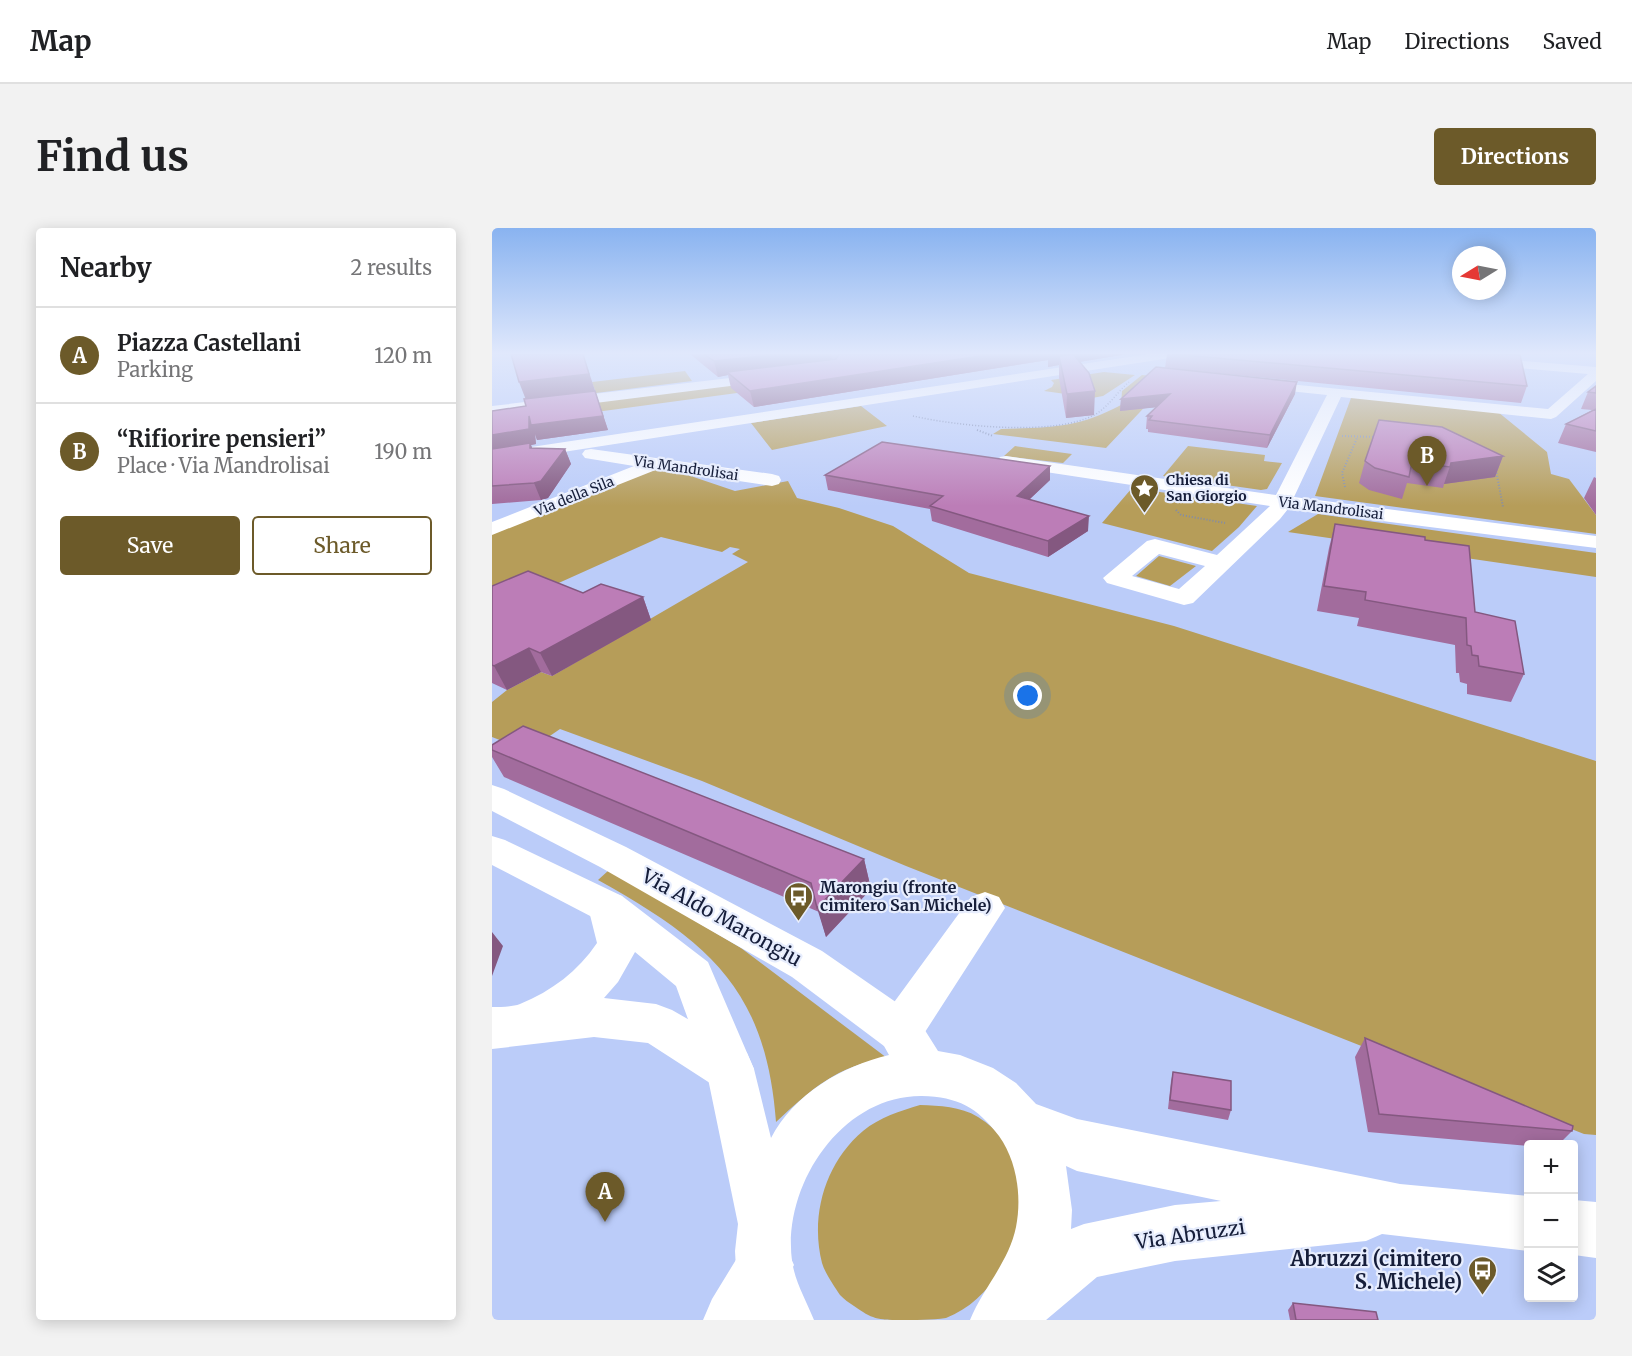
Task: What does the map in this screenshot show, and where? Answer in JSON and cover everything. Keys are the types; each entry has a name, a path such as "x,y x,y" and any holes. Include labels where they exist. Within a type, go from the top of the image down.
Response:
{"street":[{"path":"492,411 541,405"},
{"path":"500,457 847,405"},
{"path":"1221,563 1273,515 1282,502 1330,405"},
{"path":"1463,405 1551,414 1561,405"},
{"name":"Via Mandrolisai","path":"1000,439 988,458 1282,502 1596,542"},
{"name":"Via Mandrolisai","path":"569,447 598,456 772,480"},
{"path":"1066,470 1084,452"},
{"name":"Via Mandrolisai","path":"500,457 579,458 598,456"},
{"name":"Via della Sila","path":"492,529 657,463"},
{"name":"Via Aldo Marongiu","path":"492,797 613,857 807,964 912,1051"},
{"path":"492,849 608,907 693,975 730,1069 766,1291"},
{"path":"509,1026 581,993 603,969 618,945 608,907"},
{"path":"766,1291 778,1173 805,1130 841,1097 882,1078 912,1051 985,908"},
{"path":"509,1026 594,1017 656,1024 730,1069"},
{"path":"912,1051 995,1095 1022,1124 1041,1166 1045,1215 1032,1268 1001,1319"},
{"name":"Via Abruzzi","path":"1022,1124 1077,1145 1400,1211 1524,1224"},
{"name":"Via Abruzzi","path":"1001,1319 1084,1252 1175,1233 1400,1211"},
{"path":"1578,1228 1596,1230"}],"path":[{"path":"974,428 1054,426 1082,420 1104,409 1107,405"},
{"path":"906,415 974,428 1000,439"},
{"path":"1338,436 1380,437"},
{"path":"1496,470 1504,512 1517,524 1518,532"}],"shaded area":[{"path":"564,405 648,405 544,419 541,408"},
{"path":"1121,405 1147,405 1106,448 993,434 1001,429 1076,423"},
{"path":"1348,405 1430,405 1498,412 1547,452 1551,474 1569,479 1596,515 1596,534 1315,496"},
{"path":"861,406 887,426 772,450 751,423"},
{"path":"1015,446 1072,454 1063,463 1004,456"},
{"path":"1188,446 1265,455 1264,461 1282,463 1267,489 1261,490 1163,476"},
{"path":"667,468 735,491 788,481 797,498 839,508 893,526 969,573 1174,626 1596,761 1596,1135 1584,1134 906,866 702,781 560,729 528,751 492,737 492,702 507,690 541,672 552,676 748,562 732,554 740,549 730,547 722,552 661,537 492,613 492,533 651,469"},
{"path":"1132,488 1257,506 1239,527 1212,551 1102,523"},
{"path":"1318,514 1596,553 1596,577 1288,532"},
{"path":"1159,556 1196,566 1170,586 1136,576"},
{"path":"609,870 741,948 887,1058 839,1073 813,1089 776,1122 770,1076 760,1037 745,1003 725,974 700,949 671,925 598,880"},
{"path":"920,1105 950,1107 971,1113 1002,1138 1016,1164 1021,1193 1019,1224 1009,1254 993,1281 972,1303 946,1318 881,1319 866,1314 840,1295 827,1275 819,1245 820,1209 830,1174 850,1144 863,1131 883,1118"}],"building":[{"path":"599,405 603,416 531,425 529,416 529,429 492,435 492,411 526,406"},
{"path":"1159,405 1285,405 1270,435 1149,420 1152,416 1147,416"},
{"path":"1596,409 1596,431 1566,424"},
{"path":"1379,420 1442,427 1503,456 1451,463 1450,467 1412,462 1409,477 1375,468 1365,461"},
{"path":"882,442 1050,466 1017,496 1089,516 1048,541 930,506 943,496 825,475"},
{"path":"530,443 530,448 565,449 541,481 492,486 492,449"},
{"path":"1335,524 1469,546 1475,612 1515,621 1524,674 1479,666 1478,656 1472,655 1471,646 1467,645 1466,618 1365,600 1366,592 1324,586"},
{"path":"528,571 583,593 601,584 643,597 540,653 529,648 494,666 492,665 492,586"},
{"path":"523,726 864,859 817,908 811,883 492,750 492,745"},
{"path":"1365,1038 1573,1126 1572,1131 1379,1114"},
{"path":"1173,1072 1231,1081 1231,1110 1170,1100"},
{"path":"1293,1303 1376,1312 1378,1320 1296,1320"}],"place":[{"name":"“Rifiorire pensieri”","path":"1427,486"},
{"name":"Chiesa di San Giorgio","path":"1145,514"},
{"name":"Marongiu (fronte cimitero San Michele)","path":"799,922"},
{"name":"Piazza Castellani","path":"605,1222"},
{"name":"Abruzzi (cimitero S. Michele)","path":"1483,1296"}]}
